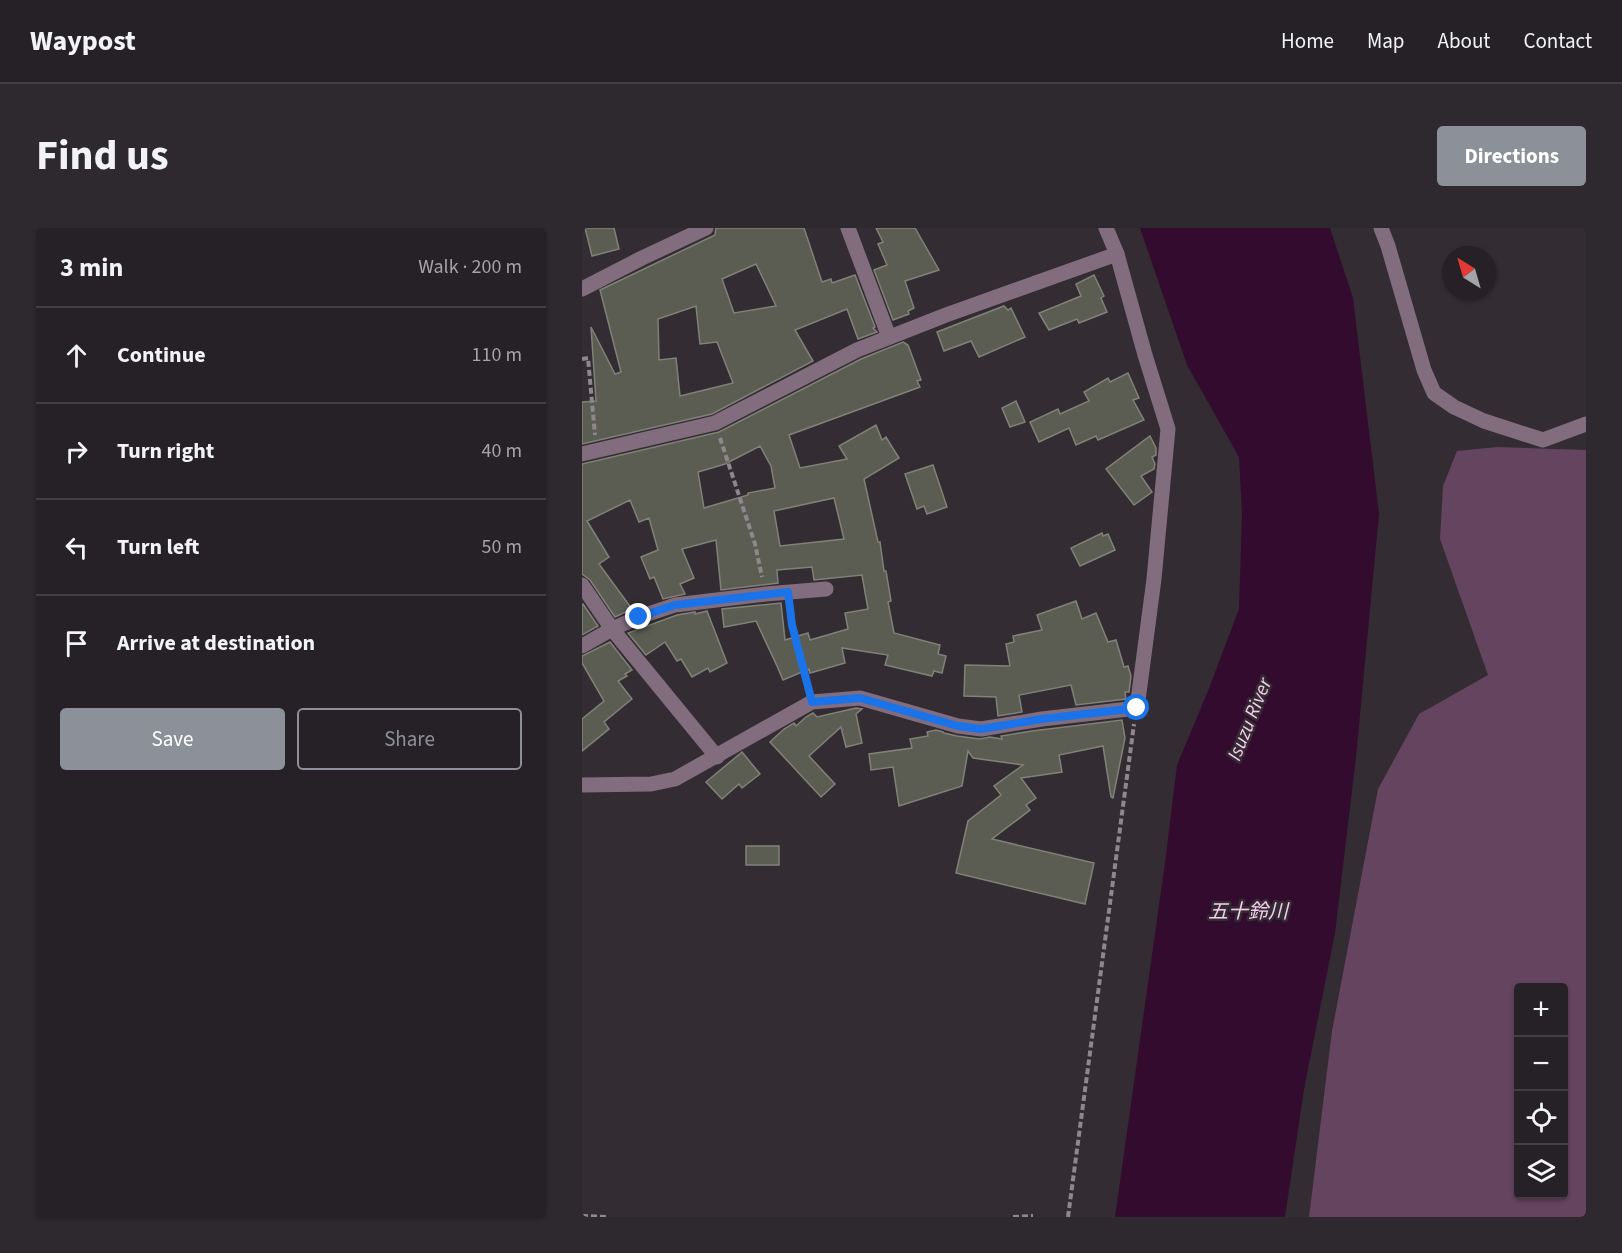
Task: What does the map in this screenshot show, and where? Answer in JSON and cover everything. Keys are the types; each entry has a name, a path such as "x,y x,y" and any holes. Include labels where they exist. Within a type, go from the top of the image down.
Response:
{"street":[{"path":"582,289 706,228"},
{"path":"848,228 889,337"},
{"path":"582,785 651,784 675,779 812,702 860,698 958,726 981,729 1137,708 1154,579 1168,429 1117,254 1106,228"},
{"path":"1381,228 1424,370 1434,393 1454,408 1484,421 1544,440 1586,424"},
{"path":"589,452 715,423 857,350 946,315 1117,254"},
{"path":"582,585 612,629 717,757"},
{"path":"582,646 639,617 675,605 826,589"}],"path":[{"path":"582,359 588,358 589,452"},
{"path":"715,423 755,544 766,594"},
{"path":"788,592 792,625 812,702"},
{"path":"1068,1217 1137,708"},
{"path":"582,1216 607,1217"},
{"path":"1013,1217 1033,1216"}],"shaded area":[{"path":"1497,447 1586,450 1586,1217 1309,1217 1332,1031 1378,789 1419,714 1488,675 1440,539 1443,486 1457,451"}],"water":[{"name":"五十鈴川","path":"1140,228 1330,228 1353,298 1379,514 1356,757 1335,933 1304,1089 1285,1217 1115,1217 1177,765 1239,609 1242,513 1239,457 1187,365"}],"building":[{"path":"585,228 614,228 619,249 592,256"},
{"path":"716,228 804,228 822,282 831,279 832,283 855,275 875,327 873,328 877,332 858,339 847,309 795,330 813,361 712,414 582,444 582,402 596,401 591,327 615,374 621,372 600,290 715,235","holes":["756,264 776,306 734,313 722,279","696,306 700,344 717,342 733,383 680,396 676,358 659,360 658,319"]},
{"path":"876,228 915,228 939,270 905,281 914,308 908,311 909,314 893,320 874,270 887,265 878,244 883,242"},
{"path":"1094,275 1104,296 1101,298 1107,312 1079,323 1077,319 1049,330 1039,313 1081,296 1076,284"},
{"path":"1004,306 1008,310 1011,308 1025,337 979,357 971,341 944,351 937,332"},
{"path":"903,342 908,345 921,380 917,381 920,387 789,435 800,468 847,459 839,446 876,425 882,440 886,437 899,458 864,479 878,542 880,542 884,571 886,571 891,601 888,602 894,633 940,645 938,654 946,656 942,673 934,671 932,676 885,665 888,655 842,648 845,663 810,673 809,669 783,680 756,621 724,627 722,609 781,603 785,640 808,633 810,640 848,629 845,613 868,609 862,575 814,580 812,567 777,570 778,583 721,590 716,540 682,549 694,578 680,584 685,594 663,599 654,577 650,579 641,557 658,550 649,518 639,522 630,500 587,521 609,557 599,564 632,609 615,617 590,580 582,574 582,464 719,432 861,359","holes":["760,446 771,466 775,488 748,493 748,495 704,508 698,472 725,464","834,498 844,539 780,546 774,511"]},
{"path":"1128,373 1139,398 1133,400 1144,420 1098,440 1096,436 1076,445 1069,428 1039,442 1030,422 1058,409 1060,414 1089,401 1084,392 1108,378 1110,382"},
{"path":"1016,401 1025,422 1010,427 1002,408"},
{"path":"1150,436 1156,448 1156,455 1152,457 1155,464 1154,469 1141,476 1152,492 1134,505 1106,469"},
{"path":"933,465 947,507 927,514 924,506 917,509 905,474"},
{"path":"1102,533 1103,536 1108,534 1115,550 1080,566 1071,548"},
{"path":"1076,601 1082,619 1096,613 1108,642 1116,640 1124,667 1128,666 1131,676 1129,692 1125,692 1126,699 1076,705 1071,685 1019,695 1022,712 998,716 996,697 964,696 965,665 1010,666 1006,644 1014,642 1013,636 1042,630 1037,615"},
{"path":"582,605 598,626 582,635"},
{"path":"707,611 727,663 710,672 708,668 692,677 681,659 677,661 665,642 646,655 628,633 677,615"},
{"path":"610,642 632,670 618,681 632,699 604,722 609,729 582,751 582,719 604,701 582,663 582,656"},
{"path":"856,708 862,709 856,714 862,743 846,747 841,727 809,756 835,784 821,797 770,742 784,729 794,723 796,726 813,713 817,717"},
{"path":"1122,720 1125,738 1113,798 1103,746 1059,755 1062,772 1021,778 1036,798 1026,805 1030,810 992,839 1094,863 1085,904 956,873 968,821 1001,795 994,786 1023,765 973,758 968,751 962,786 899,806 893,767 871,770 869,754 912,748 910,739 928,736 927,732 936,730 957,736 1002,739 1001,736 1032,731"},
{"path":"742,752 760,774 742,788 739,784 722,799 706,782"},
{"path":"746,846 779,846 779,865 746,865"}],"route":[{"path":"639,617 675,605 788,592 792,625 812,702 860,698 958,726 981,729 1137,708"}],"water label":[{"name":"Isuzu River","path":"1249,719"}]}
